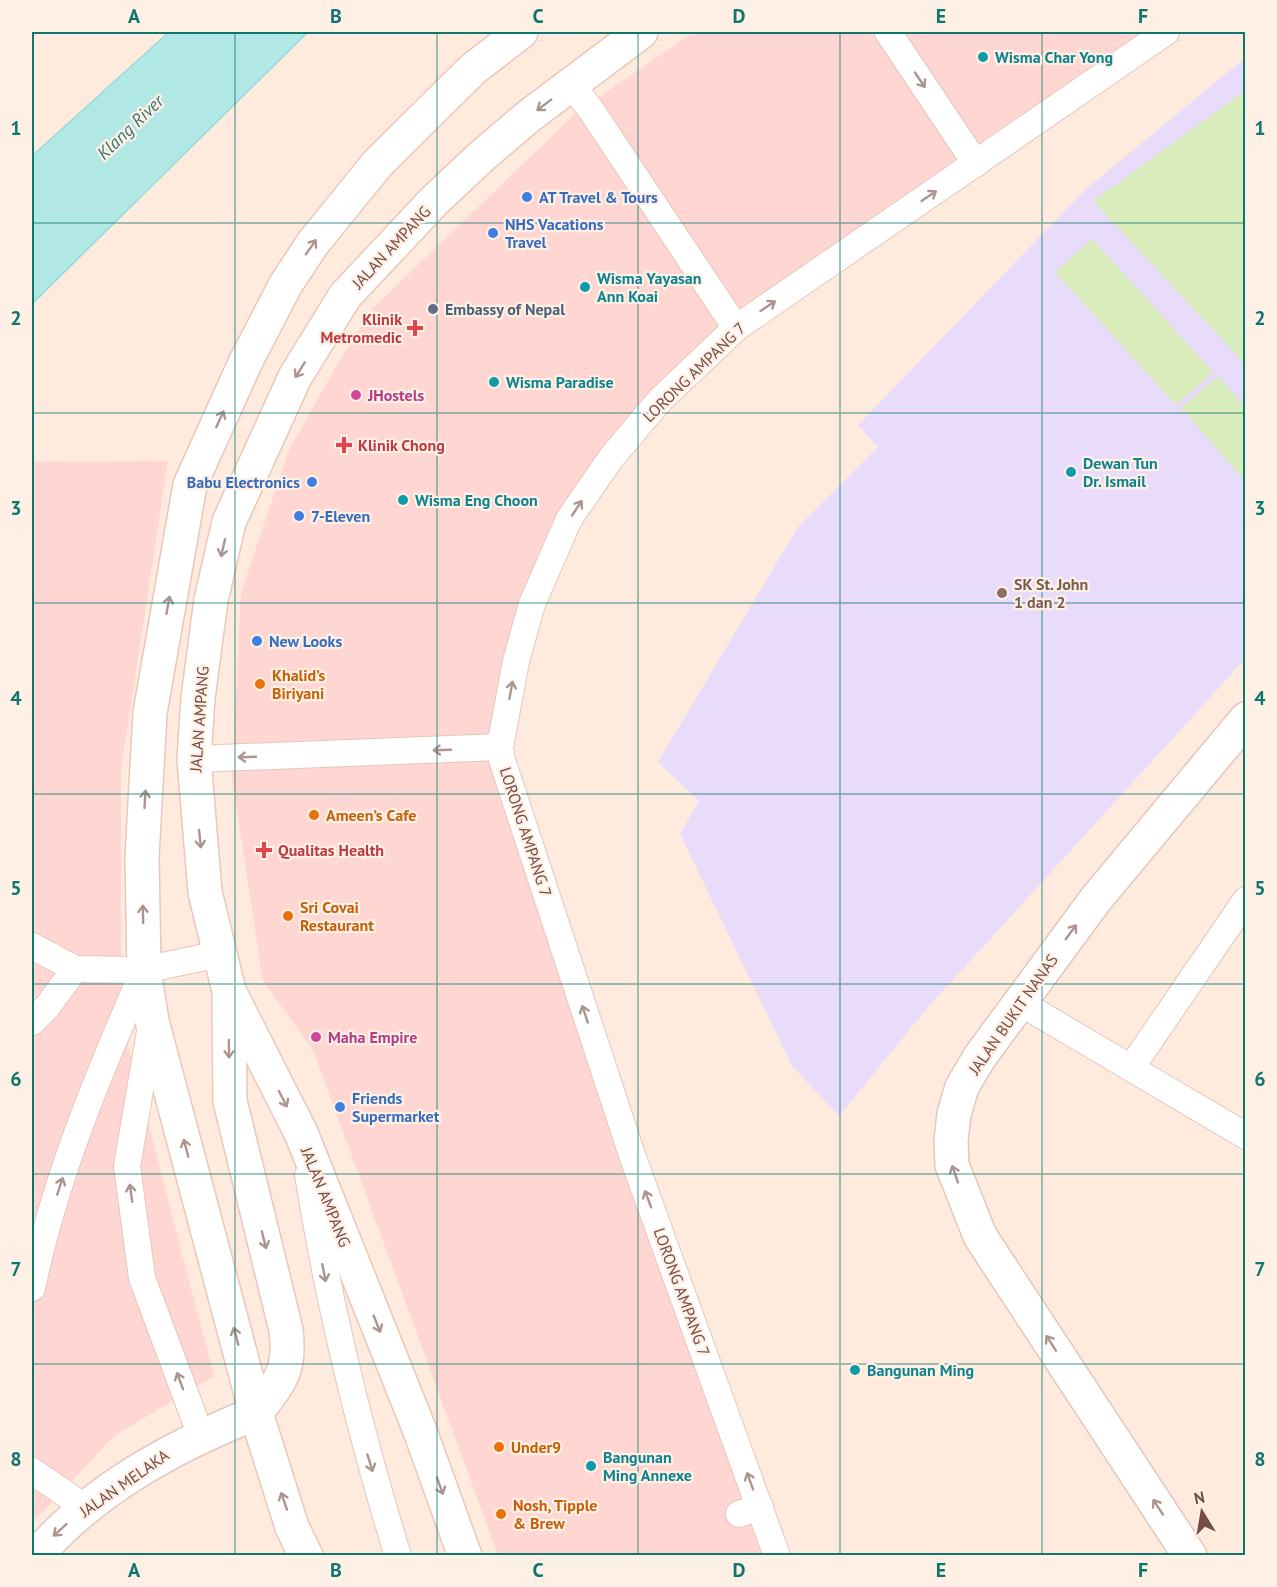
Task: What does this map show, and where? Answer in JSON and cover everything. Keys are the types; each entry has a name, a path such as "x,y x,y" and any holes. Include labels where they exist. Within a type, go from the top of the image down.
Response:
{"street":[{"path":"306,1556 292,1527 256,1413 152,1021 144,970 142,857 150,713 190,485 246,361 286,284 308,251 378,163 473,69 504,32"},
{"path":"473,69 521,32"},
{"name":"JALAN AMPANG","path":"465,1556 420,1431 301,1133 228,991 205,892 194,759 198,698 210,610 229,522 295,377 345,296 396,240 482,156 571,84 641,32"},
{"name":"JALAN BUKIT NANAS","path":"1190,1556 980,1236 952,1165 951,1141 954,1114 962,1087 979,1058 1096,899 1245,719"},
{"path":"228,991 230,1101 286,1330 289,1355 281,1380 256,1413"},
{"name":"JALAN MELAKA","path":"36,1556 56,1533 86,1508 153,1460 201,1436 256,1413"}],"lane":[{"path":"888,32 976,164"},
{"name":"LORONG AMPANG 7","path":"777,1556 749,1511 506,771 500,747 516,661 532,604 569,519 611,458 660,400 736,328 1166,32"},
{"path":"571,84 591,110 736,328"},
{"path":"194,759 500,747"},
{"path":"1131,1068 1245,900"},
{"path":"32,946 75,969 144,970 219,954"},
{"path":"32,1022 47,1007 75,969"},
{"path":"33,1271 90,1094 144,970"},
{"path":"1019,1002 1245,1136"},
{"path":"152,1021 127,1166 142,1278 201,1436"},
{"path":"301,1133 327,1286 363,1441 398,1556"},
{"path":"32,1471 86,1508"}],"shaded area":[{"path":"694,32 1143,32 719,328 519,603 497,686 491,738 493,774 591,1065 767,1555 498,1555 313,1050 263,981 232,778 241,592 289,450 334,370 372,309 577,112"},
{"name":"SK St. John 1 dan 2","path":"1245,58 1245,659 929,1006 839,1116 792,1066 680,834 699,801 658,762 798,527 878,447 858,425 1086,189"},
{"path":"168,461 121,769 121,1018 214,1376 114,1436 32,1523 32,462"}],"green space":[{"path":"1245,91 1245,364 1093,201"},
{"path":"1092,239 1213,372 1176,405 1055,272"},
{"path":"1218,376 1245,407 1245,481 1181,408"}],"water":[{"name":"Klang River","path":"169,32 308,32 32,304 32,156"}],"place":[{"name":"Wisma Char Yong","path":"983,57"},
{"name":"AT Travel & Tours","path":"527,197"},
{"name":"NHS Vacations Travel","path":"493,233"},
{"name":"Wisma Yayasan Ann Koai","path":"585,287"},
{"name":"Embassy of Nepal","path":"433,309"},
{"name":"Klinik Metromedic","path":"415,328"},
{"name":"Wisma Paradise","path":"494,382"},
{"name":"JHostels","path":"356,395"},
{"name":"Klinik Chong","path":"344,445"},
{"name":"Dewan Tun Dr. Ismail","path":"1071,472"},
{"name":"Babu Electronics","path":"312,482"},
{"name":"Wisma Eng Choon","path":"403,500"},
{"name":"7-Eleven","path":"299,516"},
{"name":"SK St. John 1 dan 2","path":"1002,593"},
{"name":"New Looks","path":"257,641"},
{"name":"Khalid’s Biriyani","path":"260,684"},
{"name":"Ameen’s Cafe","path":"314,815"},
{"name":"Qualitas Health","path":"264,850"},
{"name":"Sri Covai Restaurant","path":"288,916"},
{"name":"Maha Empire","path":"316,1037"},
{"name":"Friends Supermarket","path":"340,1107"},
{"name":"Bangunan Ming","path":"855,1370"},
{"name":"Under9","path":"499,1447"},
{"name":"Bangunan Ming Annexe","path":"591,1466"},
{"name":"Nosh, Tipple & Brew","path":"501,1514"}]}
